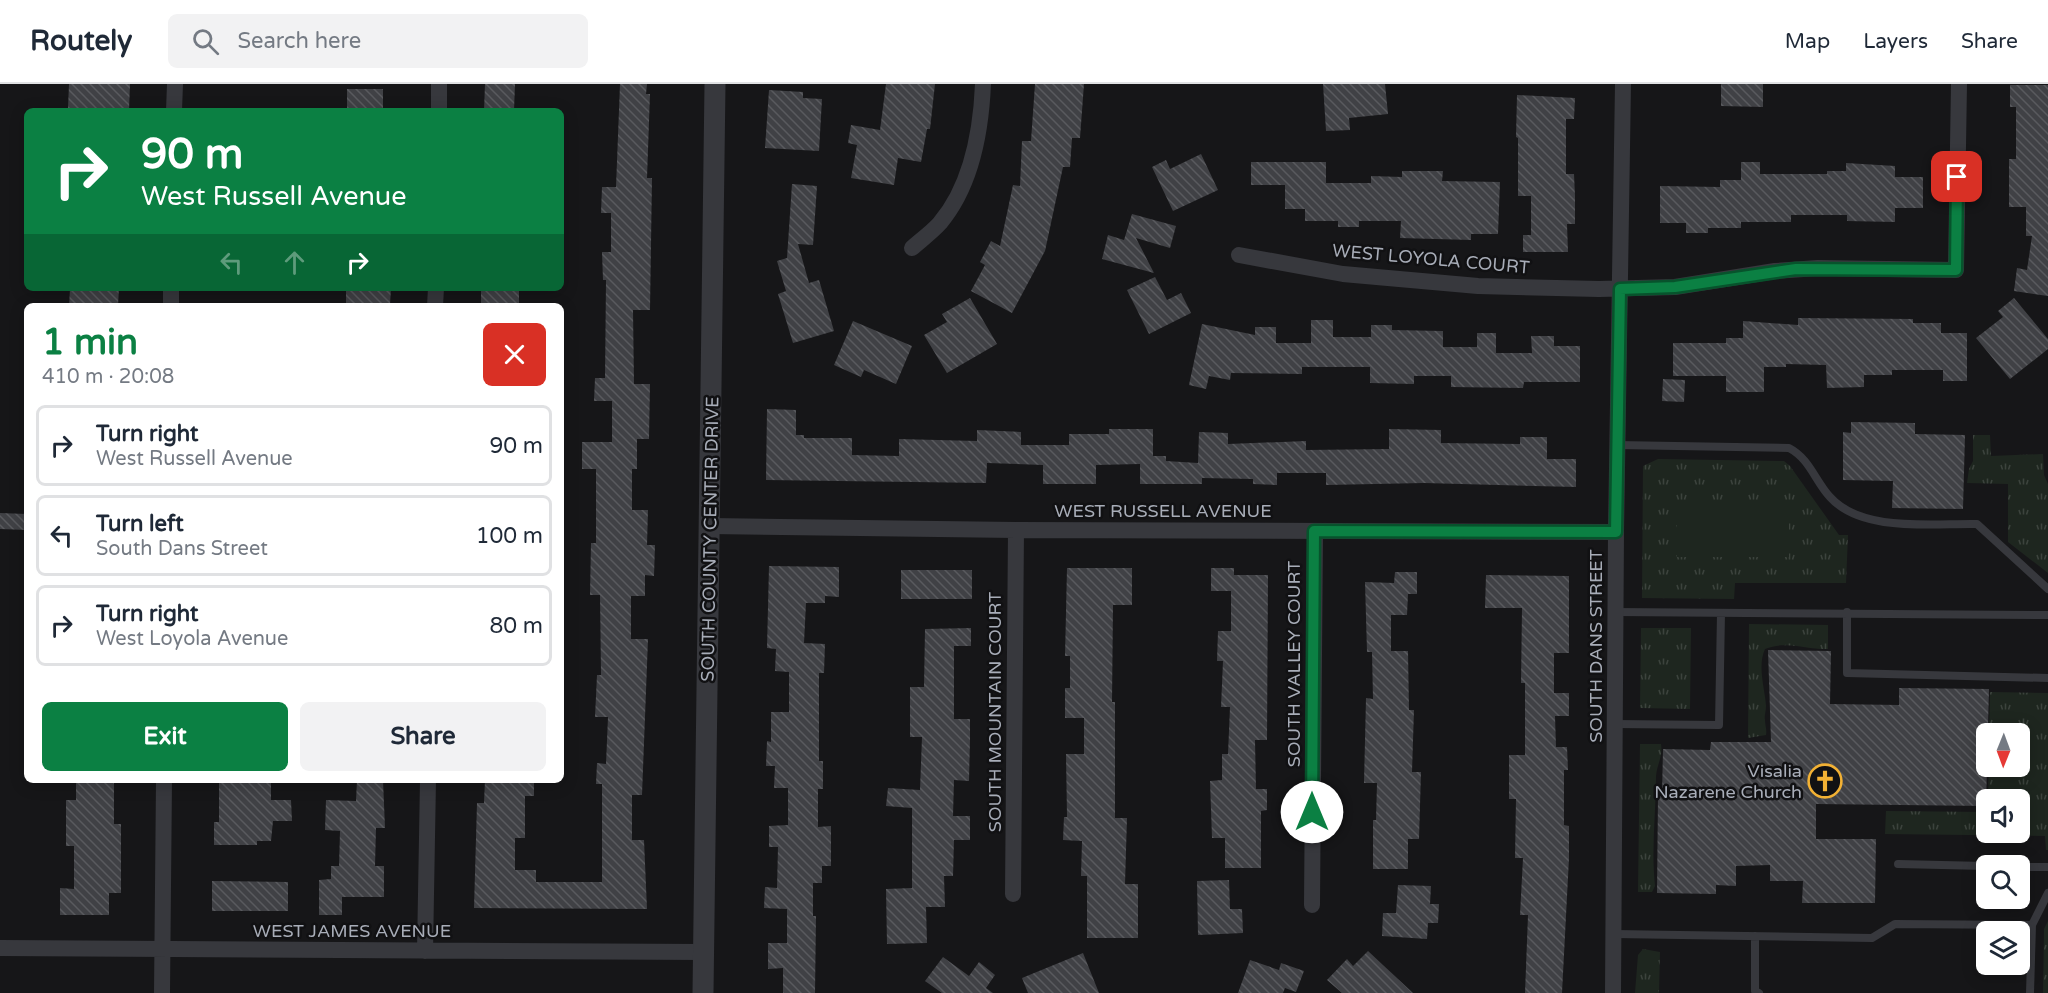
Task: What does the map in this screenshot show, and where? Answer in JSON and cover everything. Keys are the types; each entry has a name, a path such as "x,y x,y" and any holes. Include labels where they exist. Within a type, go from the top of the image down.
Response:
{"street":[{"path":"174,84 174,108"},
{"path":"438,108 439,84"},
{"name":"SOUTH COUNTY CENTER DRIVE","path":"703,993 715,84"},
{"path":"912,248 940,223 966,182 981,117 983,84"},
{"name":"SOUTH DANS STREET","path":"1613,993 1615,612 1623,84"},
{"name":"WEST LOYOLA COURT","path":"1239,255 1343,274 1466,285 1620,289 1675,287 1796,269 1956,270 1959,84"},
{"name":"WEST RUSSELL AVENUE","path":"710,526 1016,530 1616,532"},
{"name":"SOUTH MOUNTAIN COURT","path":"1013,894 1016,530"},
{"name":"SOUTH VALLEY COURT","path":"1312,905 1314,531"},
{"path":"162,993 164,783"},
{"path":"425,951 428,783"},
{"name":"WEST JAMES AVENUE","path":"0,948 704,952"}],"lane":[{"path":"1617,445 1779,446 1789,448 1805,459 1830,498 1852,513 1874,522 1977,524 2048,589"},
{"path":"1615,612 2048,615"},
{"path":"1847,612 1847,673 2048,678"},
{"path":"1614,724 1719,725 1721,613"},
{"path":"1898,864 1976,866"},
{"path":"2030,867 2048,867"},
{"path":"2030,993 2032,925 2048,893"},
{"path":"1614,934 1872,938 1895,924 2032,925"},
{"path":"1755,936 1755,992 1759,993"}],"green space":[{"path":"1973,435 1990,435 1991,456 2043,454 2044,475 2048,484 2048,573 2008,542 2008,484 1967,483 1973,461"},
{"path":"1658,459 1784,461 1790,466 1839,535 1848,535 1846,583 1735,583 1734,599 1642,598 1643,466"},
{"path":"1677,505 1789,505 1789,557 1677,557"},
{"path":"1749,624 1828,625 1828,649 1781,645 1765,649 1762,670 1766,735 1748,738"},
{"path":"1641,628 1691,628 1690,709 1640,708"},
{"path":"1990,692 2048,693 2048,850 2046,850 2045,836 2030,836 2030,789 1988,789 1989,777 2030,777 2030,723 1989,723"},
{"path":"1640,744 1661,744 1661,757 1656,776 1655,886 1652,892 1638,892"},
{"path":"1886,811 1976,812 1976,835 1885,834"},
{"path":"2048,921 2048,993 2043,993 2044,929"},
{"path":"1643,949 1660,952 1659,993 1635,993 1638,955"}],"building":[{"path":"69,84 130,84 129,108 68,108"},
{"path":"485,84 515,84 514,108 484,108"},
{"path":"620,84 647,84 646,94 650,94 647,178 652,178 650,310 633,310 634,384 650,384 649,439 637,439 637,469 632,469 632,510 648,510 647,545 655,545 654,576 645,575 645,596 631,596 631,639 648,639 642,795 632,795 632,840 644,840 647,909 474,908 477,803 484,803 485,783 534,783 534,796 525,796 525,838 515,838 515,870 536,870 536,882 602,882 602,784 596,784 597,763 606,764 608,717 595,717 597,675 601,675 600,595 590,595 591,543 596,543 596,469 582,469 582,442 612,442 612,401 594,401 595,378 605,378 606,280 603,280 602,252 611,252 611,213 601,213 602,187 616,187"},
{"path":"886,84 935,84 930,129 927,129 921,162 898,158 894,185 851,178 857,145 848,143 851,125 880,130"},
{"path":"1035,84 1084,84 1080,138 1072,138 1070,167 1063,167 1045,251 1012,313 971,291 985,265 980,262 991,241 1000,246 1013,185 1020,186 1022,141 1031,141"},
{"path":"1323,84 1385,84 1388,114 1349,118 1350,130 1326,131"},
{"path":"1721,84 1763,84 1763,107 1721,106"},
{"path":"2010,85 2048,85 2048,296 2014,291 2017,268 2027,270 2032,236 2026,236 2026,207 2009,207 2009,159 2016,159 2016,107 2010,107"},
{"path":"347,89 383,89 383,108 347,108"},
{"path":"769,90 803,92 803,98 822,99 819,151 765,148"},
{"path":"1517,95 1575,98 1574,119 1566,119 1566,174 1574,174 1575,196 1575,224 1567,224 1568,252 1523,252 1523,235 1531,235 1531,196 1518,196"},
{"path":"1201,154 1218,190 1173,211 1152,167 1166,160 1170,169"},
{"path":"1251,162 1326,162 1326,183 1371,183 1371,176 1402,177 1402,171 1443,171 1442,181 1500,182 1498,234 1471,234 1471,240 1400,238 1401,221 1359,221 1359,227 1338,227 1338,221 1305,221 1305,209 1285,209 1285,185 1251,185"},
{"path":"1741,162 1760,162 1760,174 1827,174 1827,171 1846,171 1846,163 1895,166 1895,177 1923,177 1923,208 1895,208 1895,222 1847,221 1847,215 1791,215 1791,222 1741,222 1741,228 1708,228 1708,233 1686,233 1686,223 1660,223 1660,186 1720,187 1720,180 1741,180"},
{"path":"792,184 817,186 813,245 798,244 809,283 819,280 834,331 793,343 778,294 786,291 777,261 787,258"},
{"path":"1132,214 1176,226 1170,248 1136,238 1154,273 1102,259 1108,235 1124,240"},
{"path":"1155,277 1167,300 1181,293 1191,313 1149,334 1127,290"},
{"path":"70,291 119,291 118,303 69,303"},
{"path":"346,291 391,291 390,303 346,303"},
{"path":"481,291 519,291 519,303 481,303"},
{"path":"970,298 997,344 947,373 924,335 947,322 942,314"},
{"path":"2014,298 2048,339 2048,349 2010,379 1976,338 2003,317 1998,311"},
{"path":"1798,318 1913,319 1913,323 1941,323 1941,333 1967,333 1967,381 1943,381 1943,370 1892,370 1892,375 1864,375 1864,387 1827,388 1826,365 1786,364 1786,367 1764,367 1764,392 1726,392 1726,376 1673,376 1673,343 1726,343 1726,338 1743,338 1743,321 1798,325"},
{"path":"1311,320 1333,320 1333,337 1371,337 1371,325 1392,325 1392,330 1443,331 1443,347 1477,347 1477,333 1496,333 1496,353 1532,353 1531,336 1554,336 1554,346 1580,346 1580,382 1524,382 1523,388 1451,387 1451,376 1414,376 1414,384 1370,383 1370,367 1302,367 1302,374 1231,373 1230,380 1209,376 1206,389 1189,385 1202,324 1255,335 1255,327 1276,327 1276,343 1311,343"},
{"path":"853,321 912,346 896,384 864,370 861,377 834,365"},
{"path":"1663,379 1685,380 1684,402 1662,401"},
{"path":"767,409 796,410 796,435 804,435 804,438 852,438 852,455 899,456 899,439 977,441 977,430 1021,432 1021,445 1069,445 1069,434 1109,434 1109,429 1153,429 1153,456 1166,456 1166,461 1198,463 1199,432 1228,433 1228,444 1306,441 1306,450 1389,449 1389,429 1441,430 1441,443 1520,444 1520,437 1547,437 1547,459 1576,459 1576,487 1424,483 1326,485 1326,473 1277,473 1277,485 1253,484 1253,479 1202,478 1202,484 1140,484 1140,464 1096,465 1096,484 1043,484 1043,465 987,463 986,483 766,480"},
{"path":"1851,422 1915,423 1915,434 1965,435 1963,509 1892,508 1893,481 1843,480 1843,432 1851,433"},
{"path":"0,513 24,514 24,530 0,529"},
{"path":"769,566 839,567 839,597 825,596 825,603 806,603 804,643 825,644 824,673 819,673 819,761 823,761 823,789 818,789 818,827 831,826 831,866 822,866 822,883 813,883 813,916 816,916 815,993 783,993 783,968 768,969 768,943 787,943 787,909 764,908 765,887 777,888 778,847 769,847 769,826 788,825 788,788 774,788 775,766 766,766 767,741 771,742 771,712 789,712 789,672 775,671 776,649 767,648"},
{"path":"1067,568 1132,568 1132,605 1113,605 1112,702 1115,702 1115,818 1127,818 1125,884 1138,884 1138,938 1087,938 1087,876 1081,876 1082,841 1063,840 1064,817 1067,817 1066,754 1084,754 1084,718 1065,718 1065,688 1070,688 1070,656 1065,656"},
{"path":"1211,568 1234,568 1234,575 1268,575 1267,740 1255,740 1256,789 1267,789 1267,810 1261,811 1261,868 1225,868 1225,838 1212,838 1210,781 1222,780 1222,754 1228,754 1230,707 1221,707 1223,661 1217,661 1218,631 1231,631 1231,591 1211,591"},
{"path":"901,570 972,570 972,599 901,599"},
{"path":"1395,572 1417,572 1417,594 1408,594 1407,615 1391,615 1391,651 1408,651 1409,710 1414,710 1412,772 1421,772 1419,839 1408,839 1408,869 1373,869 1373,820 1376,820 1377,783 1364,783 1366,698 1373,699 1372,652 1367,652 1365,582 1394,583"},
{"path":"1486,575 1569,576 1569,653 1554,653 1554,693 1569,693 1569,716 1555,716 1556,747 1567,747 1568,770 1564,770 1564,825 1569,826 1569,858 1562,993 1525,993 1528,915 1520,915 1523,858 1515,858 1516,799 1509,799 1509,755 1525,755 1525,683 1521,683 1522,608 1485,608"},
{"path":"971,628 971,646 954,646 954,719 970,719 970,740 969,781 954,780 953,816 970,816 970,840 954,840 953,876 944,876 945,907 926,907 927,943 887,944 886,889 912,888 912,808 886,806 888,788 920,790 922,737 910,737 910,687 924,687 925,629"},
{"name":"Visalia Nazarene Church","path":"1768,650 1831,651 1830,704 1899,705 1899,688 1989,689 1988,723 1976,723 1976,777 1987,777 1986,789 1976,789 1976,806 1816,804 1816,839 1876,839 1875,903 1802,903 1803,881 1770,881 1770,865 1736,866 1736,886 1716,885 1716,894 1657,893 1658,795 1662,795 1663,749 1710,750 1711,742 1771,742"},
{"path":"76,783 114,783 114,824 121,824 121,893 109,893 109,915 60,915 60,888 74,889 74,846 66,846 66,800 76,800"},
{"path":"219,783 271,783 271,800 291,800 292,821 273,821 271,841 257,841 257,845 214,845 214,822 219,822"},
{"path":"357,783 383,783 385,828 376,828 375,866 384,866 384,897 342,897 342,915 319,915 319,880 331,879 331,866 339,866 340,831 325,830 326,800 356,801"},
{"path":"1229,880 1230,909 1242,909 1243,933 1198,935 1197,881"},
{"path":"212,881 288,882 288,911 212,911"},
{"path":"1398,885 1431,886 1430,904 1439,904 1438,923 1428,923 1427,939 1382,936 1383,913 1396,913"},
{"path":"1368,951 1413,993 1342,993 1327,980 1347,959 1353,966"},
{"path":"1083,953 1099,993 1028,993 1022,978"},
{"path":"943,957 969,976 979,962 995,975 986,988 993,993 942,993 925,981"},
{"path":"1250,960 1279,970 1281,963 1304,971 1296,992 1285,988 1283,993 1238,993"}],"place":[{"name":"Visalia Nazarene Church","path":"1825,781"}],"route":[{"path":"1312,812 1314,531 1616,532 1620,289 1675,287 1796,269 1956,270 1957,177"}]}
